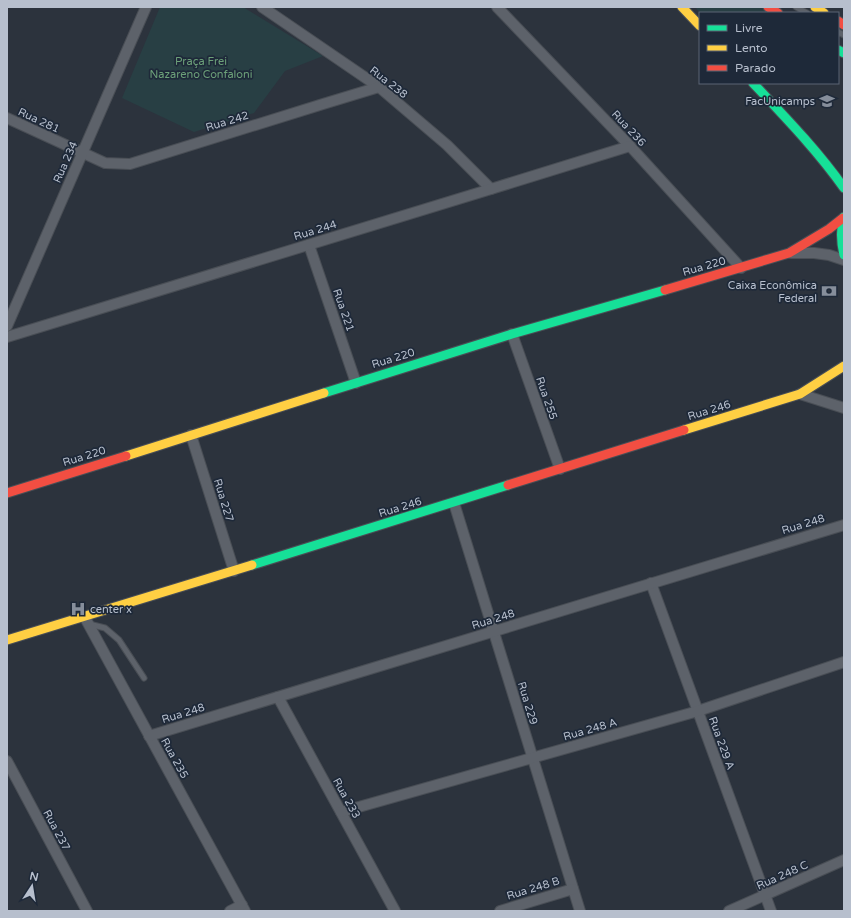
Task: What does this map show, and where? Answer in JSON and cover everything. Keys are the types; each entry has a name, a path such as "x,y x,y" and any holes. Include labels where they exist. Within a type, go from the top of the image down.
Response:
{"street":[{"name":"Rua 234","path":"7,326 146,7"},
{"name":"Rua 238","path":"262,7 379,87 447,145 491,189"},
{"name":"Rua 236","path":"496,7 630,146 741,268"},
{"path":"682,7 699,25"},
{"path":"754,84 818,153 844,188"},
{"name":"Rua 242","path":"82,153 105,163 130,164 379,87"},
{"name":"Rua 281","path":"7,118 82,153"},
{"name":"Rua 244","path":"7,337 630,146"},
{"path":"844,217 841,228 841,241 844,255"},
{"name":"Rua 220","path":"7,494 512,334 789,253 829,229 844,217"},
{"name":"Rua 221","path":"309,245 356,383"},
{"name":"Rua 220","path":"789,253 814,253 829,255 844,260"},
{"name":"Rua 255","path":"512,334 560,470"},
{"name":"Rua 246","path":"7,640 86,620 234,571 800,394 844,366"},
{"path":"800,394 844,408"},
{"name":"Rua 227","path":"191,436 234,571"},
{"name":"Rua 229","path":"454,503 580,911"},
{"name":"Rua 248","path":"149,736 844,525"},
{"name":"Rua 229 A","path":"651,583 771,911"},
{"name":"Rua 235","path":"86,620 243,908"},
{"name":"Rua 248 A","path":"341,812 698,711 844,662"},
{"name":"Rua 233","path":"278,697 395,911"},
{"name":"Rua 237","path":"7,761 87,911"},
{"name":"Rua 248 C","path":"729,911 844,860"},
{"name":"Rua 248 B","path":"500,911 573,889"},
{"path":"230,911 243,908"}],"lane":[{"path":"796,7 805,12"},
{"path":"86,620 104,628 119,640 144,678"}],"green space":[{"name":"Praça Frei Nazareno Confaloni","path":"160,7 243,7 323,56 285,71 254,113 194,132 122,98"},
{"path":"695,7 762,7 770,12 699,12"}],"traffic: fast":[{"path":"839,50 844,53"},
{"path":"754,84 812,147 844,188"},
{"path":"844,217 841,236 844,255"},
{"path":"324,393 512,334 665,290"},
{"path":"252,565 508,485"}],"traffic: slow":[{"path":"682,7 699,25"},
{"path":"815,7 822,12"},
{"path":"684,430 800,394 844,366"},
{"path":"126,456 324,393"},
{"path":"7,640 252,565"}],"traffic: jam":[{"path":"768,7 776,12"},
{"path":"839,22 844,25"},
{"path":"665,290 789,253 829,229 843,218"},
{"path":"508,485 684,430"},
{"path":"7,493 126,456"}],"place":[{"name":"FacUnicamps","path":"827,101"},
{"name":"Caixa Econômica Federal","path":"829,291"},
{"name":"center x","path":"78,609"}]}
